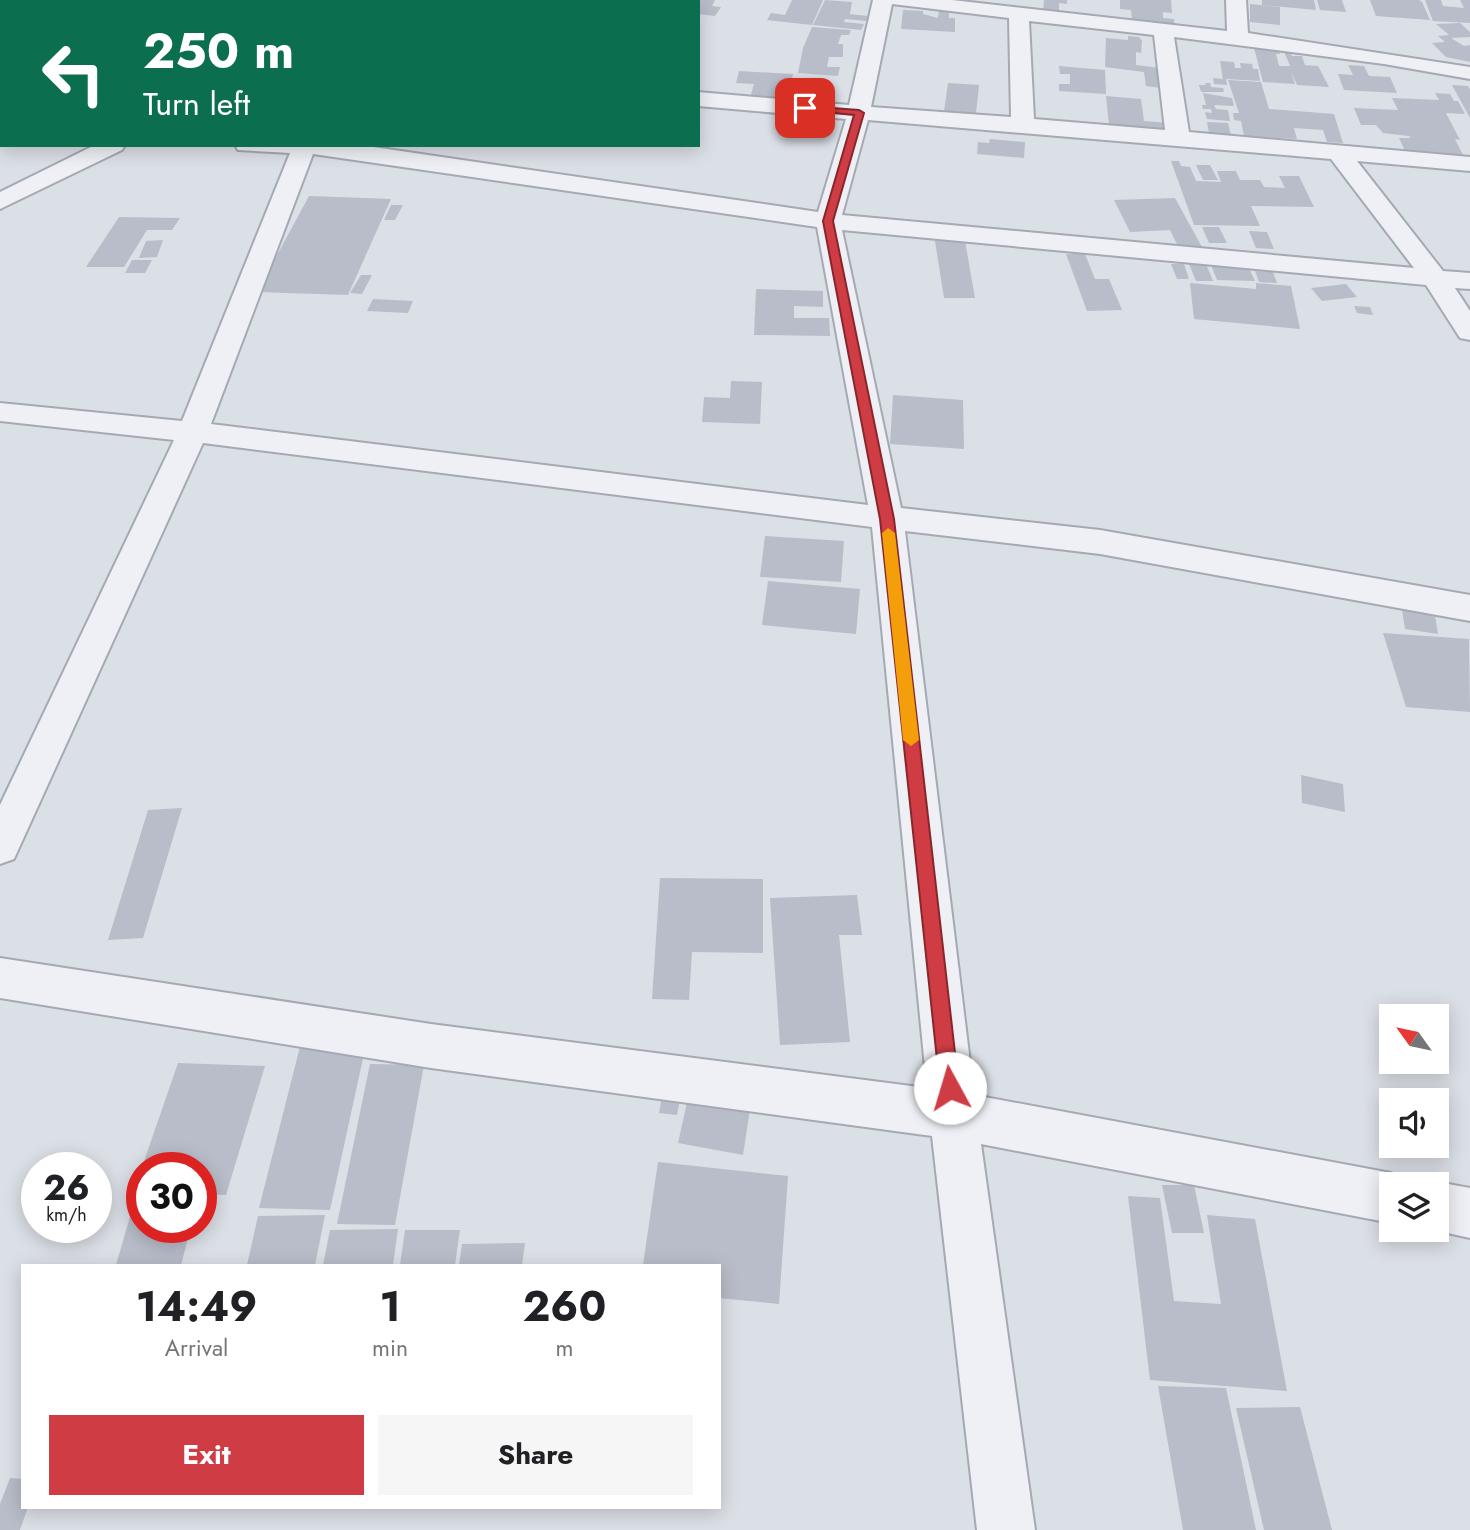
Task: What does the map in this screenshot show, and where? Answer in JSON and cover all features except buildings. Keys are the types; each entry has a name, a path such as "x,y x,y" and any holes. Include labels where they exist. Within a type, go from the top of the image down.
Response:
{"street":[{"path":"883,0 859,113 828,221 887,519 953,1115 1006,1530"},
{"path":"899,0 1238,38 1470,73"},
{"path":"1236,0 1238,38"},
{"path":"1019,14 1023,125"},
{"path":"1163,29 1178,138"},
{"path":"700,99 1470,164"},
{"path":"0,202 110,147"},
{"path":"0,846 193,432 305,147"},
{"path":"314,147 828,221 1470,281"},
{"path":"1338,152 1435,278 1470,332"},
{"path":"0,412 193,432 887,519 1100,542 1470,608"},
{"path":"0,978 431,1046 953,1115 1379,1196"},
{"path":"1449,1209 1470,1213"}],"slow traffic":[{"path":"888,533 911,740"}],"route":[{"path":"805,108 859,113 828,221 887,519 950,1088"}]}
